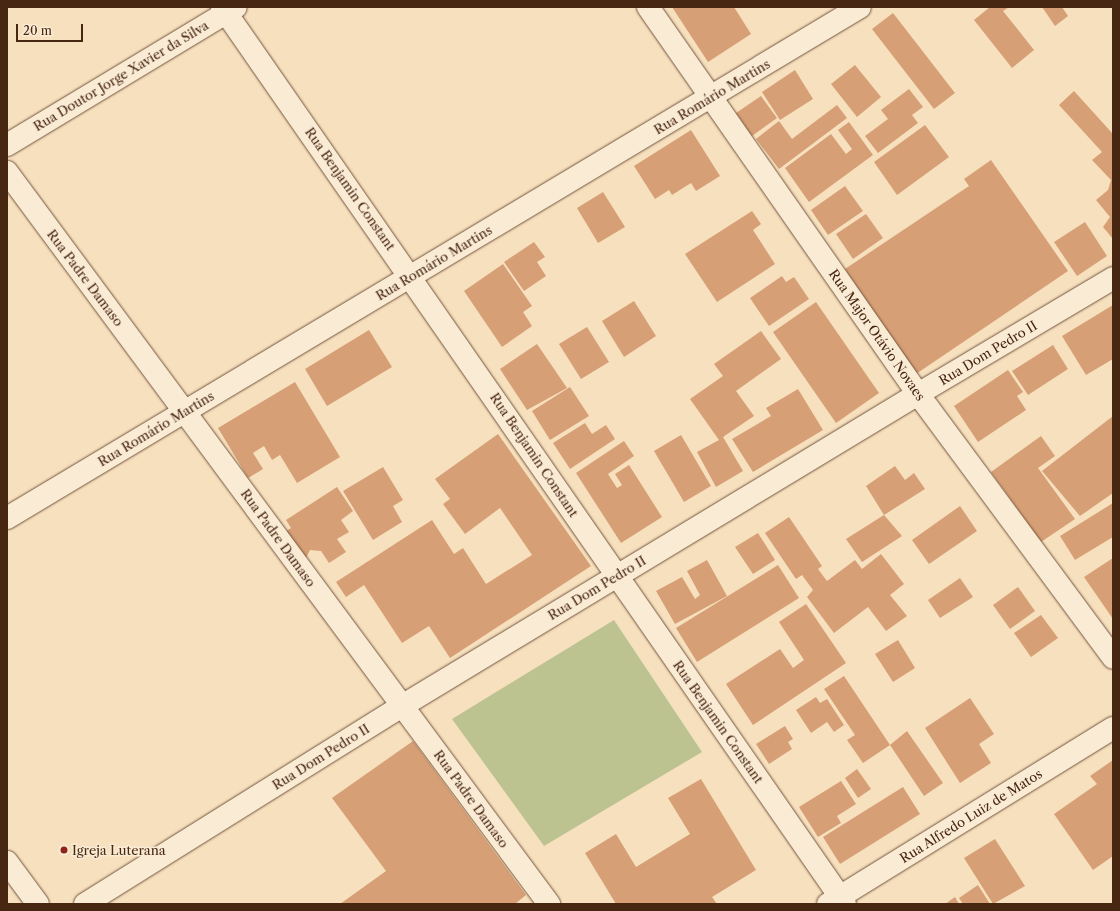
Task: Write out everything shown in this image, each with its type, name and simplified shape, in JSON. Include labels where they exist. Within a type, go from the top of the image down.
[{"type":"street","name":"Rua Major Otávio Novaes","points":[[648,7],[713,98],[918,394],[1113,658]]},
{"type":"street","name":"Rua Romário Martins","points":[[7,518],[713,98],[860,7]]},
{"type":"street","name":"Rua Doutor Jorge Xavier da Silva","points":[[7,145],[228,9]]},
{"type":"street","name":"Rua Benjamin Constant","points":[[228,9],[838,902]]},
{"type":"street","name":"Rua Padre Damaso","points":[[7,172],[549,904]]},
{"type":"street","name":"Rua Dom Pedro II","points":[[85,904],[402,706],[1113,278]]},
{"type":"street","name":"Rua Alfredo Luiz de Matos","points":[[838,902],[1113,728]]},
{"type":"street","points":[[7,862],[38,904]]},
{"type":"green space","points":[[614,620],[702,752],[544,846],[452,719]]},
{"type":"building","points":[[672,7],[734,7],[751,34],[708,62]]},
{"type":"building","points":[[990,7],[1009,7],[1003,11],[1034,50],[1012,68],[974,20]]},
{"type":"building","points":[[1042,7],[1062,7],[1068,16],[1055,26]]},
{"type":"building","points":[[893,13],[955,93],[934,109],[872,29]]},
{"type":"building","points":[[855,65],[881,97],[857,117],[831,84]]},
{"type":"building","points":[[795,70],[813,99],[780,120],[762,92]]},
{"type":"building","points":[[909,89],[923,107],[912,115],[918,123],[878,153],[865,136],[888,119],[881,110]]},
{"type":"building","points":[[1074,91],[1113,134],[1113,239],[1103,227],[1110,217],[1096,200],[1108,190],[1111,180],[1092,160],[1102,152],[1059,105]]},
{"type":"building","points":[[761,96],[777,118],[752,136],[736,113]]},
{"type":"building","points":[[837,105],[847,118],[779,169],[756,139],[779,121],[792,139]]},
{"type":"building","points":[[849,122],[873,155],[809,202],[785,168],[831,134],[846,154],[852,149],[838,130]]},
{"type":"building","points":[[925,125],[949,157],[897,195],[874,162]]},
{"type":"building","points":[[691,130],[720,176],[696,191],[691,183],[672,195],[669,190],[655,199],[634,166]]},
{"type":"building","points":[[991,160],[1068,271],[916,374],[845,269],[969,186],[964,179]]},
{"type":"building","points":[[845,186],[863,211],[828,235],[811,210]]},
{"type":"building","points":[[603,192],[625,227],[598,243],[577,208]]},
{"type":"building","points":[[752,211],[761,224],[753,230],[775,264],[717,302],[685,254]]},
{"type":"building","points":[[866,214],[883,238],[853,259],[836,234]]},
{"type":"building","points":[[1085,222],[1107,256],[1077,276],[1054,242]]},
{"type":"building","points":[[534,242],[545,257],[537,262],[546,276],[524,291],[504,262]]},
{"type":"building","points":[[503,264],[532,306],[523,312],[532,326],[502,347],[464,291]]},
{"type":"building","points":[[782,276],[786,282],[794,277],[809,299],[769,326],[750,298]]},
{"type":"building","points":[[634,301],[656,336],[624,357],[602,321]]},
{"type":"building","points":[[816,302],[879,393],[836,423],[773,332]]},
{"type":"building","points":[[1113,305],[1113,359],[1086,375],[1062,336]]},
{"type":"building","points":[[587,327],[609,362],[581,379],[559,344]]},
{"type":"building","points":[[369,330],[392,367],[327,406],[305,369]]},
{"type":"building","points":[[761,331],[781,359],[736,391],[754,416],[723,437],[743,471],[716,487],[697,452],[719,440],[690,399],[723,376],[714,364]]},
{"type":"building","points":[[537,344],[567,388],[527,410],[500,369]]},
{"type":"building","points":[[1053,345],[1068,369],[1028,395],[1012,371]]},
{"type":"building","points":[[1008,370],[1023,392],[1017,396],[1026,410],[978,442],[954,406]]},
{"type":"building","points":[[295,382],[340,457],[297,483],[280,455],[272,460],[264,446],[253,453],[263,469],[248,478],[218,428]]},
{"type":"building","points":[[570,387],[589,416],[550,440],[532,411]]},
{"type":"building","points":[[798,389],[823,430],[753,472],[732,439],[771,416],[766,408]]},
{"type":"building","points":[[1113,416],[1113,493],[1080,516],[1042,471]]},
{"type":"building","points":[[585,423],[592,434],[606,425],[615,439],[570,469],[553,443]]},
{"type":"building","points":[[498,434],[591,566],[450,658],[429,626],[402,643],[364,585],[346,597],[336,582],[432,520],[454,554],[463,548],[486,584],[532,555],[500,508],[465,534],[443,504],[450,499],[435,479]]},
{"type":"building","points":[[681,435],[711,486],[684,502],[654,451]]},
{"type":"building","points":[[1041,436],[1055,456],[1038,468],[1075,519],[1041,542],[991,472]]},
{"type":"building","points":[[624,441],[634,456],[608,474],[617,488],[622,485],[615,474],[629,465],[662,517],[621,543],[576,473]]},
{"type":"building","points":[[895,466],[905,480],[914,473],[925,489],[884,515],[866,486]]},
{"type":"building","points":[[383,467],[403,500],[393,506],[402,522],[373,540],[343,491]]},
{"type":"building","points":[[337,487],[353,511],[341,520],[349,532],[337,539],[346,552],[329,563],[321,551],[310,550],[303,564],[283,533],[291,528],[286,520]]},
{"type":"building","points":[[1113,503],[1113,537],[1075,560],[1060,536]]},
{"type":"building","points":[[960,506],[977,531],[929,564],[912,540]]},
{"type":"building","points":[[884,515],[902,536],[862,562],[846,539]]},
{"type":"building","points":[[789,517],[822,566],[818,569],[827,581],[855,560],[862,569],[881,554],[904,584],[890,595],[907,616],[886,631],[868,607],[834,633],[807,597],[813,590],[802,575],[796,579],[765,533]]},
{"type":"building","points":[[758,533],[775,560],[753,574],[735,547]]},
{"type":"building","points":[[1113,558],[1113,619],[1084,577]]},
{"type":"building","points":[[707,560],[727,596],[675,624],[656,591],[682,577],[695,599],[700,595],[687,571]]},
{"type":"building","points":[[778,565],[799,598],[697,662],[676,628]]},
{"type":"building","points":[[960,578],[973,597],[940,618],[928,600]]},
{"type":"building","points":[[1018,587],[1035,611],[1010,629],[993,605]]},
{"type":"building","points":[[806,604],[846,663],[753,725],[726,684],[780,649],[793,668],[804,660],[779,622]]},
{"type":"building","points":[[1041,615],[1058,638],[1031,657],[1014,633]]},
{"type":"building","points":[[898,640],[915,668],[893,682],[875,654]]},
{"type":"building","points":[[844,676],[890,745],[863,763],[847,740],[855,735],[824,689]]},
{"type":"building","points":[[816,697],[820,703],[827,699],[844,725],[834,732],[827,722],[811,733],[796,710]]},
{"type":"building","points":[[970,698],[994,734],[979,744],[991,763],[960,783],[925,728]]},
{"type":"building","points":[[785,726],[793,739],[788,742],[792,749],[769,764],[756,744]]},
{"type":"building","points":[[907,731],[943,783],[924,796],[890,745]]},
{"type":"building","points":[[413,741],[526,895],[515,904],[340,904],[386,871],[332,798]]},
{"type":"building","points":[[1113,760],[1113,856],[1093,870],[1054,814],[1097,784],[1090,776]]},
{"type":"building","points":[[857,769],[871,789],[858,798],[845,778]]},
{"type":"building","points":[[701,779],[756,870],[712,897],[717,904],[616,904],[585,853],[616,834],[636,867],[690,834],[668,798]]},
{"type":"building","points":[[841,781],[856,804],[837,816],[841,823],[818,837],[799,807]]},
{"type":"building","points":[[903,787],[920,814],[840,864],[823,837]]},
{"type":"building","points":[[995,839],[1025,886],[993,904],[964,858]]},
{"type":"building","points":[[978,885],[990,904],[963,904],[959,898]]},
{"type":"building","points":[[955,897],[959,904],[945,904]]},
{"type":"place","name":"Igreja Luterana","points":[[64,850]]}]
